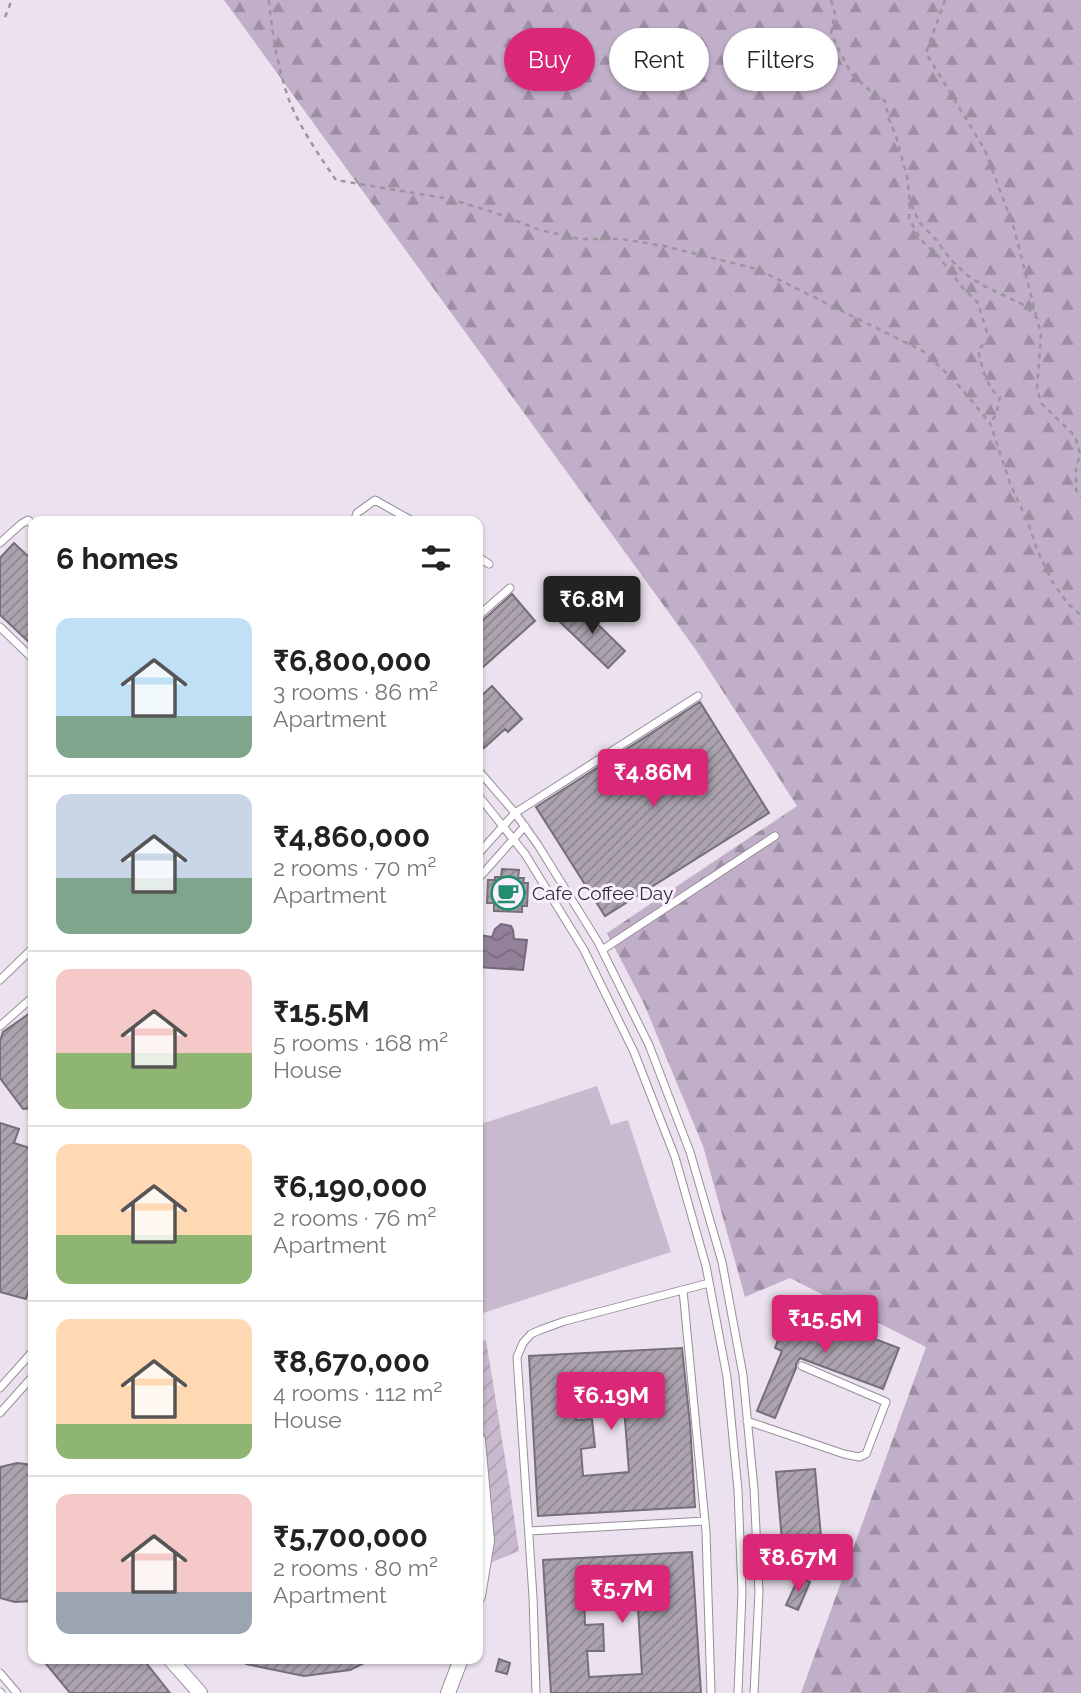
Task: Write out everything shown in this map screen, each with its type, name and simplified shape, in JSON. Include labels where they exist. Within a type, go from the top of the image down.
[{"type":"street","points":[[483,1496],[487,1541],[483,1565]]},
{"type":"street","points":[[174,1664],[200,1693]]},
{"type":"street","points":[[448,1693],[459,1664]]},
{"type":"lane","points":[[356,516],[375,500],[403,516]]},
{"type":"lane","points":[[0,543],[28,520]]},
{"type":"lane","points":[[483,560],[489,564]]},
{"type":"lane","points":[[483,612],[510,588]]},
{"type":"lane","points":[[0,627],[28,654]]},
{"type":"lane","points":[[483,848],[514,813],[698,696]]},
{"type":"lane","points":[[483,776],[538,845],[602,950],[649,1045],[690,1152],[722,1262],[743,1375],[754,1489],[759,1592],[754,1693]]},
{"type":"lane","points":[[483,800],[514,839],[584,950],[634,1052],[675,1157],[706,1266],[727,1377],[738,1490],[742,1592],[738,1693]]},
{"type":"lane","points":[[483,873],[525,826]]},
{"type":"lane","points":[[602,950],[775,836]]},
{"type":"lane","points":[[0,979],[28,953]]},
{"type":"lane","points":[[0,1026],[28,1001]]},
{"type":"lane","points":[[537,1693],[517,1357],[523,1343],[531,1334],[553,1325],[709,1283]]},
{"type":"lane","points":[[683,1290],[705,1521],[711,1693]]},
{"type":"lane","points":[[0,1388],[28,1357]]},
{"type":"lane","points":[[747,1422],[844,1454],[859,1457],[866,1454],[886,1402],[802,1366]]},
{"type":"lane","points":[[0,1413],[28,1382]]},
{"type":"lane","points":[[529,1531],[705,1521]]},
{"type":"lane","points":[[0,1673],[17,1693]]},
{"type":"path","points":[[5,17],[10,0]]},
{"type":"path","points":[[269,0],[276,54],[290,102],[314,147],[336,180],[450,199],[540,230],[580,239],[621,239],[664,246],[757,269],[923,351],[954,380],[990,423],[1038,552],[1053,583],[1068,604],[1081,615]]},
{"type":"path","points":[[831,0],[835,14],[831,33],[851,73],[885,102],[908,177],[909,219],[922,241],[978,303],[989,339],[978,350],[982,368],[993,392],[1000,397],[996,415],[990,423]]},
{"type":"path","points":[[945,0],[926,53],[985,149],[1014,228],[1041,334],[1037,389],[1042,404],[1075,436],[1080,454],[1076,468],[1076,490],[1081,498]]},
{"type":"path","points":[[910,201],[919,222],[967,275],[1024,305],[1037,318]]},
{"type":"shaded area","points":[[597,1086],[611,1125],[628,1120],[671,1252],[483,1313],[483,1123]]},
{"type":"shaded area","points":[[486,1340],[519,1551],[483,1566],[483,1341]]},
{"type":"green space","points":[[224,0],[1081,0],[1081,1693],[801,1693],[926,1347],[790,1278],[745,1297],[703,1146],[644,1004],[607,933],[797,806],[696,650]]},
{"type":"water","points":[[501,924],[511,926],[514,939],[527,940],[523,970],[483,967],[483,936],[492,937]]},
{"type":"building","points":[[14,543],[28,556],[28,641],[0,615],[0,558]]},
{"type":"building","points":[[512,594],[535,621],[483,667],[483,620]]},
{"type":"building","points":[[577,604],[625,651],[608,668],[559,621]]},
{"type":"building","points":[[492,686],[522,719],[508,732],[505,729],[484,748],[483,747],[483,694]]},
{"type":"building","points":[[700,702],[769,813],[605,916],[536,807]]},
{"type":"building","name":"Cafe Coffee Day","points":[[502,869],[519,870],[518,878],[524,878],[523,883],[528,883],[527,906],[522,906],[522,912],[494,911],[494,903],[487,903],[488,880],[501,877]]},
{"type":"building","points":[[28,1014],[28,1108],[23,1109],[0,1078],[0,1041],[3,1032]]},
{"type":"building","points":[[0,1123],[19,1129],[14,1143],[28,1147],[28,1292],[26,1299],[0,1292]]},
{"type":"building","points":[[790,1307],[899,1348],[883,1389],[800,1358],[775,1418],[757,1411],[782,1351],[775,1348]]},
{"type":"building","points":[[682,1348],[695,1507],[538,1516],[529,1356]],"holes":[[[623,1394],[629,1472],[583,1476],[581,1449],[595,1447],[592,1419],[576,1420],[575,1398]]]},
{"type":"building","points":[[17,1463],[28,1464],[28,1601],[15,1602],[0,1598],[0,1467]]},
{"type":"building","points":[[815,1469],[822,1548],[783,1552],[776,1472]]},
{"type":"building","points":[[692,1552],[701,1693],[551,1693],[543,1560]],"holes":[[[637,1592],[642,1674],[589,1677],[587,1651],[604,1651],[603,1624],[585,1625],[584,1595]]]},
{"type":"building","points":[[799,1577],[810,1582],[798,1610],[786,1605]]},
{"type":"building","points":[[499,1659],[510,1663],[507,1674],[496,1671]]},
{"type":"building","points":[[46,1664],[147,1664],[170,1693],[70,1693]]},
{"type":"building","points":[[246,1664],[362,1664],[350,1670],[304,1676]]},
{"type":"place","name":"Cafe Coffee Day","points":[[508,893]]}]
